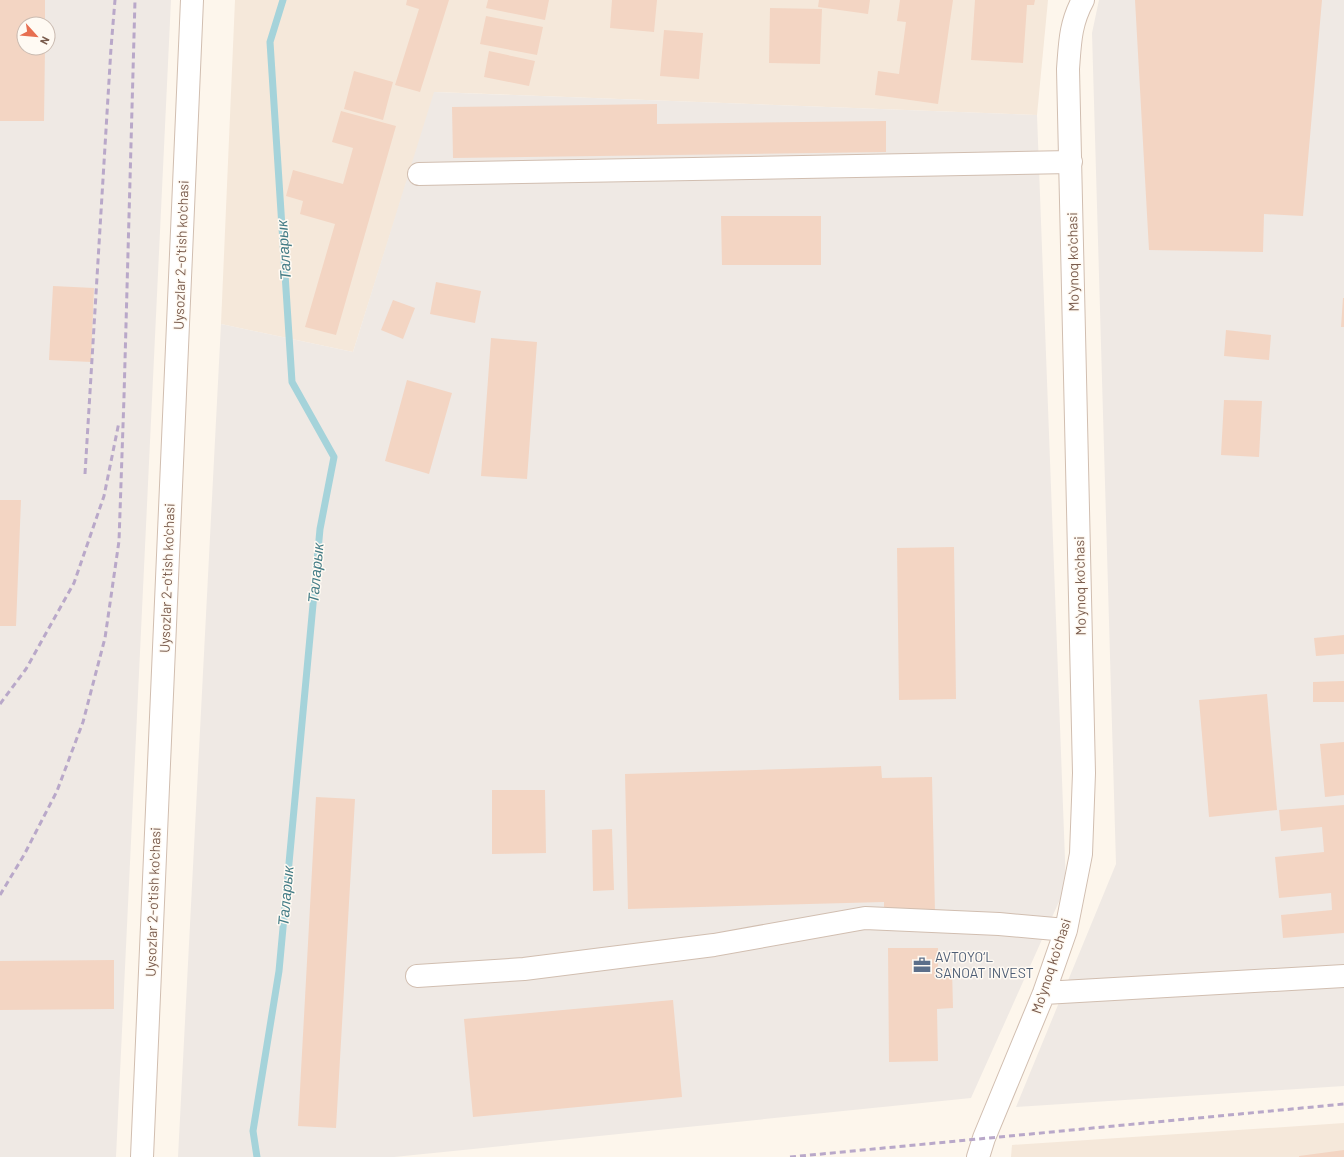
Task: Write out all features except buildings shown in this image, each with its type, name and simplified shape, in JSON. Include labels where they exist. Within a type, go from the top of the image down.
[{"type":"street","name":"Uysozlar 2-o'tish ko'chasi","points":[[142,1157],[192,0]]},
{"type":"street","name":"Moʻynoq ko'chasi","points":[[978,1157],[984,1138],[1044,993],[1066,930],[1081,854],[1084,773],[1068,69],[1070,34],[1079,7],[1083,0]]},
{"type":"street","points":[[419,174],[1070,162]]},
{"type":"street","points":[[417,976],[524,969],[714,945],[865,918],[999,924],[1066,930]]},
{"type":"street","points":[[1044,993],[1344,976]]},
{"type":"shaded area","points":[[0,0],[171,0],[116,1157],[0,1157]]},
{"type":"shaded area","points":[[235,0],[1048,0],[1037,115],[435,92],[353,352],[221,324]]},
{"type":"shaded area","points":[[1099,0],[1344,0],[1344,1086],[1016,1107],[1116,864],[1092,33]]},
{"type":"shaded area","points":[[434,92],[1037,115],[1066,886],[971,1098],[394,1157],[178,1157],[221,324],[353,352]]},
{"type":"shaded area","points":[[1344,1123],[1344,1157],[1011,1157],[1012,1145]]},
{"type":"waterway","name":"Таларык","points":[[257,1157],[253,1131],[279,971],[320,529],[334,457],[292,382],[270,42],[283,0]]},
{"type":"railway","points":[[85,474],[115,0]]},
{"type":"railway","points":[[0,895],[24,855],[57,791],[83,722],[105,638],[119,541],[135,0]]},
{"type":"railway","points":[[0,704],[26,669],[74,583],[104,496],[119,422]]},
{"type":"railway","points":[[790,1157],[1344,1104]]},
{"type":"place","name":"AVTOYO‘L SANOAT INVEST","points":[[922,965]]}]
